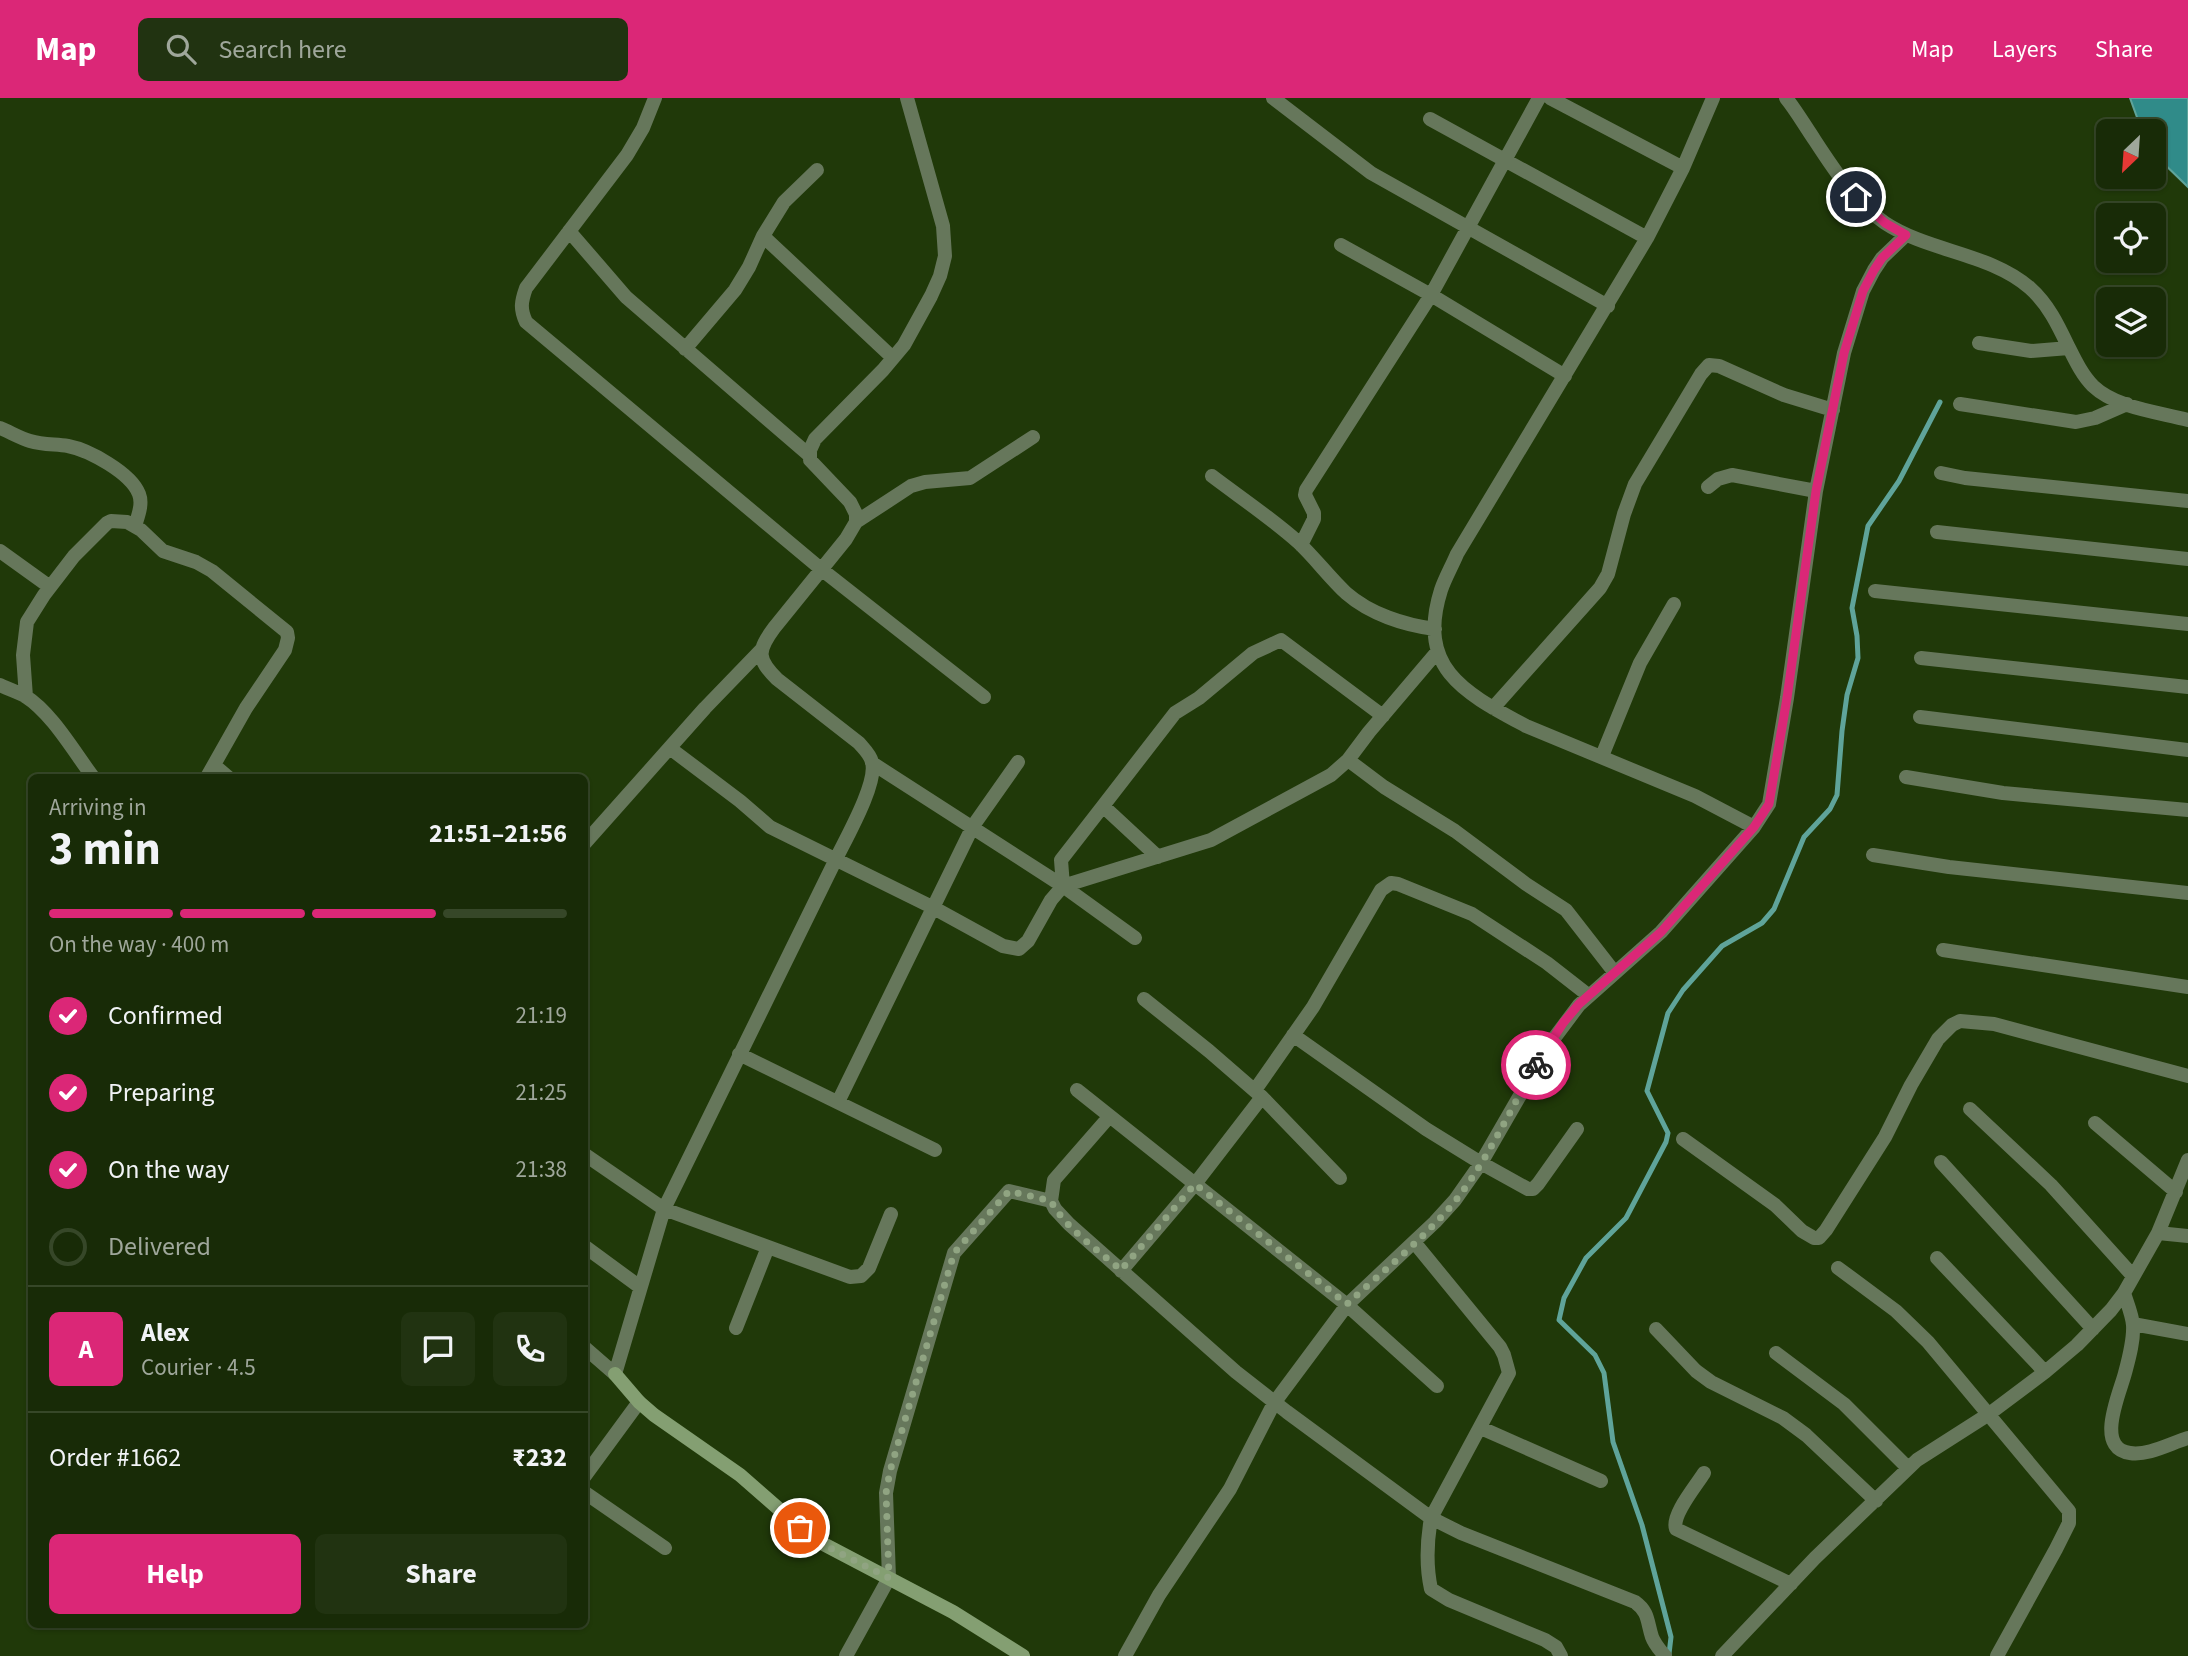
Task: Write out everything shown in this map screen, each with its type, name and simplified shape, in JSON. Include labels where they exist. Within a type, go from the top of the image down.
[{"type":"street","points":[[655,98],[643,128],[627,155],[526,288],[521,302],[526,322],[821,569],[984,697]]},
{"type":"street","points":[[588,840],[705,708],[761,650],[774,628],[852,531],[856,522],[856,514],[850,502],[810,460],[811,444],[904,345],[931,296],[945,256],[943,226],[907,98]]},
{"type":"street","points":[[1273,98],[1371,173],[1608,306]]},
{"type":"street","points":[[1301,545],[1314,519],[1314,513],[1305,495],[1307,490],[1431,295],[1539,98]]},
{"type":"street","points":[[1550,98],[1683,168]]},
{"type":"street","points":[[1713,98],[1683,168],[1647,238],[1457,554],[1441,590],[1435,629],[1440,662],[1454,680],[1493,708],[1526,726],[1695,796],[1754,827]]},
{"type":"street","points":[[1786,98],[1856,197],[1885,223],[1906,235],[1992,266],[2029,287],[2054,317],[2084,375],[2095,387],[2127,404],[2188,420]]},
{"type":"street","points":[[1430,119],[1647,238]]},
{"type":"street","points":[[685,349],[735,290],[784,202],[817,170]]},
{"type":"street","points":[[569,230],[626,298],[809,455]]},
{"type":"street","points":[[1125,1656],[1159,1595],[1230,1489],[1274,1403],[1347,1304],[1455,1200],[1481,1163],[1563,1023],[1588,995],[1661,932],[1754,827],[1769,804],[1816,491],[1844,353],[1863,291],[1882,258],[1906,235]]},
{"type":"street","points":[[763,236],[893,358]]},
{"type":"street","points":[[1341,245],[1431,295],[1565,376]]},
{"type":"street","points":[[1979,342],[2031,351],[2069,348]]},
{"type":"street","points":[[1493,708],[1600,588],[1608,574],[1635,484],[1709,365],[1720,366],[1784,395],[1832,410]]},
{"type":"street","points":[[1960,404],[2076,422],[2095,418],[2127,404]]},
{"type":"street","points":[[0,428],[29,441],[65,445],[88,452],[123,475],[139,495],[139,514],[135,526]]},
{"type":"street","points":[[856,522],[911,486],[970,478],[1034,437]]},
{"type":"street","points":[[1941,473],[1965,478],[2188,501]]},
{"type":"street","points":[[1708,487],[1718,479],[1732,475],[1816,491]]},
{"type":"street","points":[[1212,476],[1301,545],[1355,600],[1401,622],[1435,629]]},
{"type":"street","points":[[26,697],[23,655],[25,631],[33,611],[74,556],[107,523],[117,521],[135,526],[163,551],[196,562],[212,571],[286,632],[288,638],[285,650],[246,708],[211,771]]},
{"type":"street","points":[[1937,532],[2188,559]]},
{"type":"street","points":[[0,551],[50,587]]},
{"type":"street","points":[[1875,591],[2188,624]]},
{"type":"street","points":[[1602,756],[1640,663],[1674,604]]},
{"type":"street","points":[[1063,886],[1060,860],[1175,713],[1199,698],[1253,653],[1281,640],[1383,716]]},
{"type":"street","points":[[615,1374],[664,1209],[835,861],[871,781],[872,762],[869,754],[859,743],[777,679],[765,667],[761,650]]},
{"type":"street","points":[[671,749],[770,827],[932,907],[1003,946],[1020,949],[1028,942],[1051,900],[1063,886],[1211,840],[1339,769],[1437,652]]},
{"type":"street","points":[[1922,658],[2188,687]]},
{"type":"street","points":[[0,685],[26,697],[60,732],[91,774]]},
{"type":"street","points":[[1920,717],[2188,750]]},
{"type":"street","points":[[1348,760],[1384,787],[1455,831],[1566,910],[1615,973]]},
{"type":"street","points":[[872,762],[1063,886],[1135,938]]},
{"type":"street","points":[[838,1102],[973,826],[1018,762]]},
{"type":"street","points":[[1906,777],[2003,793],[2188,810]]},
{"type":"street","points":[[1103,806],[1158,857]]},
{"type":"street","points":[[1873,855],[1949,867],[2188,893]]},
{"type":"street","points":[[1121,1270],[1195,1184],[1258,1093],[1344,956],[1381,890],[1391,883],[1472,914],[1528,950],[1588,995]]},
{"type":"street","points":[[1943,950],[2188,987]]},
{"type":"street","points":[[1144,999],[1258,1093],[1340,1178]]},
{"type":"street","points":[[1683,1139],[1775,1205],[1802,1231],[1819,1238],[1885,1137],[1938,1039],[1960,1021],[1993,1024],[2188,1076]]},
{"type":"street","points":[[1293,1035],[1426,1129],[1522,1187],[1533,1189],[1577,1129]]},
{"type":"street","points":[[739,1054],[934,1150]]},
{"type":"street","points":[[1077,1090],[1347,1304],[1437,1386]]},
{"type":"street","points":[[1970,1109],[2045,1179],[2133,1276]]},
{"type":"street","points":[[1109,1116],[1054,1180],[1051,1201],[1069,1224],[1274,1403],[1431,1518],[1461,1533],[1635,1602],[1646,1611],[1652,1637],[1663,1654]]},
{"type":"street","points":[[2095,1123],[2176,1192]]},
{"type":"street","points":[[588,1157],[664,1209],[849,1278],[865,1273],[869,1268],[891,1214]]},
{"type":"street","points":[[1722,1656],[1815,1558],[1917,1460],[1989,1413],[2045,1371],[2093,1329],[2124,1293],[2158,1233],[2188,1160]]},
{"type":"street","points":[[1941,1162],[2093,1329]]},
{"type":"street","points":[[846,1656],[889,1578],[886,1493],[890,1471],[954,1253],[1009,1191],[1051,1201]]},
{"type":"street","points":[[2158,1233],[2188,1236]]},
{"type":"street","points":[[1414,1242],[1500,1347],[1509,1373],[1431,1518],[1428,1567],[1432,1589],[1449,1600],[1545,1640],[1556,1647],[1561,1656]]},
{"type":"street","points":[[736,1328],[768,1247]]},
{"type":"street","points":[[588,1249],[640,1287]]},
{"type":"street","points":[[1937,1258],[2045,1371]]},
{"type":"street","points":[[1838,1268],[1911,1324],[1989,1413],[2069,1511],[2070,1518],[2056,1549],[1997,1656]]},
{"type":"street","points":[[2124,1293],[2133,1324],[2126,1370],[2113,1414],[2111,1430],[2115,1444],[2127,1453],[2137,1454],[2188,1438]]},
{"type":"street","points":[[2133,1324],[2188,1334]]},
{"type":"street","points":[[1656,1329],[1696,1371],[1711,1382],[1783,1418],[1806,1435],[1876,1501]]},
{"type":"street","points":[[588,1350],[654,1415],[740,1475],[811,1538],[953,1612],[1023,1656]]},
{"type":"street","points":[[1776,1353],[1844,1404],[1908,1468]]},
{"type":"street","points":[[588,1472],[639,1402]]},
{"type":"street","points":[[1480,1428],[1601,1480]]},
{"type":"street","points":[[1704,1473],[1676,1516],[1676,1529],[1791,1584]]},
{"type":"street","points":[[588,1495],[665,1548]]},
{"type":"water","points":[[2130,98],[2188,98],[2188,187],[2166,166],[2166,119],[2138,119]]},
{"type":"waterway","points":[[1669,1654],[1671,1637],[1642,1525],[1613,1442],[1604,1373],[1595,1355],[1559,1320],[1564,1298],[1586,1258],[1626,1218],[1666,1142],[1668,1133],[1647,1091],[1668,1013],[1683,990],[1722,946],[1762,923],[1774,909],[1804,837],[1830,809],[1837,795],[1847,695],[1858,658],[1852,608],[1868,526],[1899,481],[1940,402]]},
{"type":"way so far","points":[[800,1528],[811,1538],[889,1578],[886,1493],[890,1471],[954,1253],[1009,1191],[1051,1201],[1069,1224],[1121,1270],[1195,1184],[1347,1304],[1436,1222],[1455,1200],[1481,1163],[1536,1065]]},
{"type":"route","points":[[1536,1065],[1563,1023],[1579,1004],[1661,932],[1754,827],[1769,804],[1816,491],[1844,353],[1863,291],[1874,270],[1882,258],[1906,235],[1885,223],[1856,197]]}]
